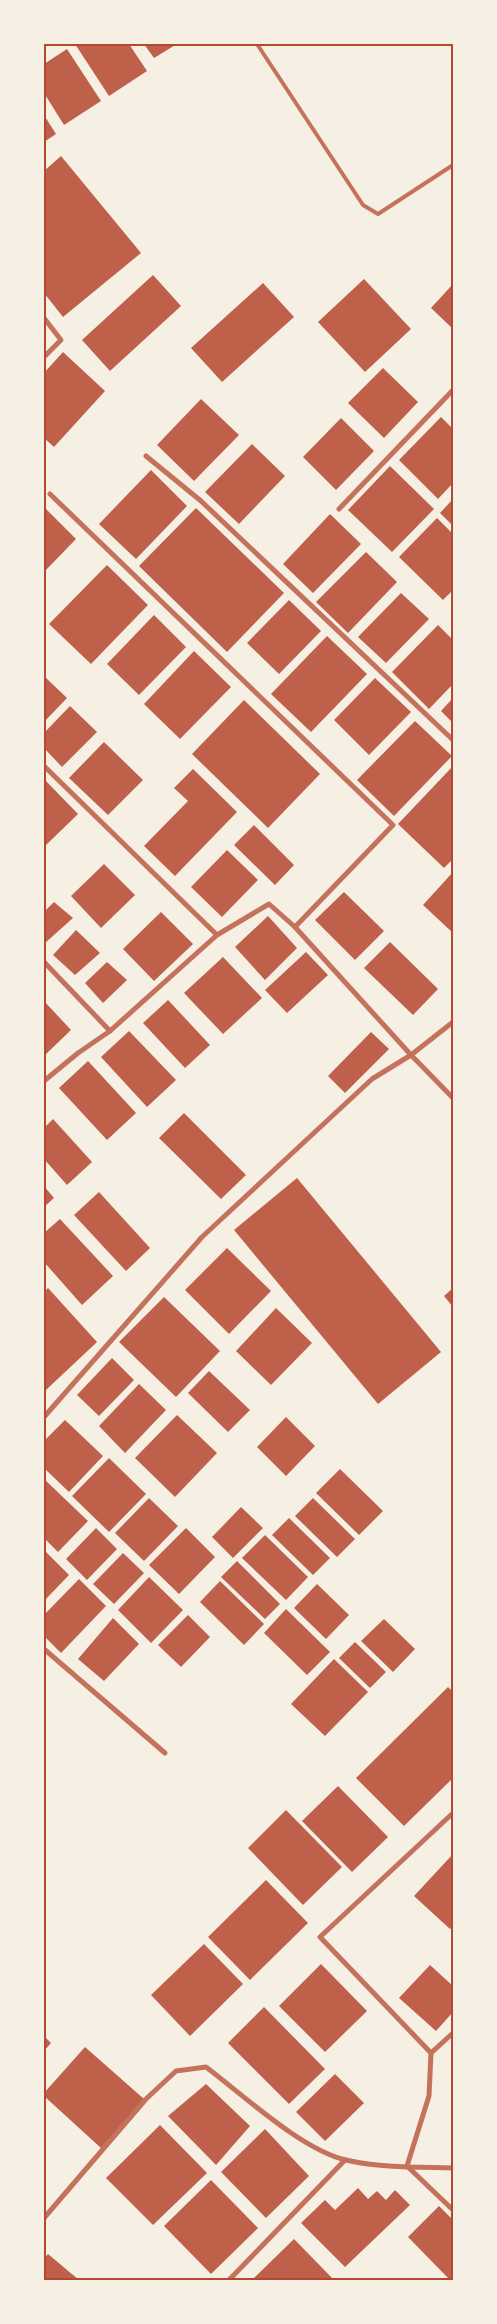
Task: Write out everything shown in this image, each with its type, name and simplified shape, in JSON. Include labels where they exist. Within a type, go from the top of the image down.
[{"type":"street","points":[[44,318],[61,340],[44,357]]},
{"type":"street","points":[[339,509],[453,390]]},
{"type":"street","points":[[146,456],[201,501],[453,740]]},
{"type":"street","points":[[50,494],[393,825],[295,927]]},
{"type":"street","points":[[44,766],[217,935]]},
{"type":"street","points":[[44,1081],[110,1031],[217,935],[269,904],[295,927],[410,1055],[453,1098]]},
{"type":"street","points":[[44,962],[110,1031]]},
{"type":"street","points":[[44,1417],[202,1237],[372,1079],[410,1055],[453,1022]]},
{"type":"street","points":[[44,1649],[165,1753]]},
{"type":"street","points":[[407,2166],[429,2096],[430,2053],[320,1937],[453,1813]]},
{"type":"street","points":[[430,2053],[453,2033]]},
{"type":"street","points":[[44,2218],[146,2099],[176,2071],[206,2067],[302,2141],[345,2160],[453,2168]]},
{"type":"street","points":[[229,2280],[345,2160]]},
{"type":"street","points":[[407,2166],[453,2210]]},
{"type":"lane","points":[[257,44],[364,205],[378,214],[453,165]]},
{"type":"building","points":[[75,44],[129,44],[147,71],[109,96]]},
{"type":"building","points":[[144,44],[177,44],[154,58]]},
{"type":"building","points":[[67,49],[101,101],[64,125],[44,93],[44,64]]},
{"type":"building","points":[[44,115],[56,134],[44,142]]},
{"type":"building","points":[[61,156],[141,253],[63,317],[44,293],[44,171]]},
{"type":"building","points":[[153,275],[181,306],[110,371],[82,340]]},
{"type":"building","points":[[364,279],[411,329],[365,372],[318,322]]},
{"type":"building","points":[[263,283],[294,317],[222,382],[191,348]]},
{"type":"building","points":[[453,284],[453,329],[431,308]]},
{"type":"building","points":[[63,352],[105,391],[54,447],[44,438],[44,373]]},
{"type":"building","points":[[383,368],[418,402],[384,438],[348,403]]},
{"type":"building","points":[[201,399],[239,435],[194,481],[157,445]]},
{"type":"building","points":[[441,417],[453,429],[453,483],[438,499],[399,460]]},
{"type":"building","points":[[341,418],[374,451],[336,490],[303,457]]},
{"type":"building","points":[[252,444],[285,476],[239,524],[205,492]]},
{"type":"building","points":[[390,466],[434,509],[392,552],[348,510]]},
{"type":"building","points":[[151,470],[187,506],[136,559],[99,524]]},
{"type":"building","points":[[453,499],[453,526],[440,513]]},
{"type":"building","points":[[44,507],[76,539],[44,572]]},
{"type":"building","points":[[196,508],[284,593],[227,652],[139,566]]},
{"type":"building","points":[[330,514],[361,544],[313,593],[283,564]]},
{"type":"building","points":[[437,518],[453,534],[453,590],[443,600],[399,557]]},
{"type":"building","points":[[366,552],[397,582],[348,633],[316,602]]},
{"type":"building","points":[[107,565],[148,605],[91,664],[49,624]]},
{"type":"building","points":[[401,593],[429,619],[386,663],[358,637]]},
{"type":"building","points":[[289,600],[321,631],[279,674],[247,643]]},
{"type":"building","points":[[154,615],[186,647],[139,695],[107,664]]},
{"type":"building","points":[[438,625],[453,640],[453,684],[429,709],[392,672]]},
{"type":"building","points":[[327,636],[367,674],[311,732],[271,694]]},
{"type":"building","points":[[194,651],[231,687],[180,739],[144,704]]},
{"type":"building","points":[[44,676],[67,698],[44,722]]},
{"type":"building","points":[[375,678],[411,712],[369,755],[334,720]]},
{"type":"building","points":[[453,698],[453,723],[441,711]]},
{"type":"building","points":[[244,700],[320,774],[268,828],[192,754]]},
{"type":"building","points":[[70,706],[97,732],[62,767],[44,748],[44,733]]},
{"type":"building","points":[[415,721],[452,756],[394,816],[357,780]]},
{"type":"building","points":[[104,742],[143,780],[108,815],[69,778]]},
{"type":"building","points":[[453,766],[453,859],[444,868],[398,824]]},
{"type":"building","points":[[193,769],[237,812],[175,876],[144,846],[188,801],[174,788]]},
{"type":"building","points":[[44,779],[78,814],[44,847]]},
{"type":"building","points":[[254,825],[294,865],[275,885],[234,845]]},
{"type":"building","points":[[227,850],[258,880],[222,917],[191,887]]},
{"type":"building","points":[[104,864],[135,895],[101,928],[71,896]]},
{"type":"building","points":[[453,872],[453,933],[423,905]]},
{"type":"building","points":[[344,892],[384,931],[355,960],[315,920]]},
{"type":"building","points":[[54,902],[73,918],[45,943],[44,912]]},
{"type":"building","points":[[161,912],[193,944],[154,981],[123,949]]},
{"type":"building","points":[[268,916],[297,948],[265,980],[235,947]]},
{"type":"building","points":[[76,930],[100,953],[75,975],[53,955]]},
{"type":"building","points":[[390,942],[438,989],[413,1015],[364,968]]},
{"type":"building","points":[[306,952],[328,975],[287,1013],[265,990]]},
{"type":"building","points":[[223,957],[262,998],[223,1034],[184,993]]},
{"type":"building","points":[[107,962],[127,980],[103,1003],[85,983]]},
{"type":"building","points":[[168,1000],[210,1045],[185,1068],[143,1023]]},
{"type":"building","points":[[44,1001],[71,1030],[44,1056]]},
{"type":"building","points":[[129,1031],[176,1080],[147,1107],[101,1057]]},
{"type":"building","points":[[371,1032],[389,1049],[345,1093],[328,1076]]},
{"type":"building","points":[[88,1061],[136,1113],[107,1140],[59,1088]]},
{"type":"building","points":[[184,1113],[246,1175],[221,1199],[159,1138]]},
{"type":"building","points":[[53,1119],[92,1162],[67,1185],[44,1159],[44,1128]]},
{"type":"building","points":[[297,1178],[441,1352],[378,1404],[234,1230]]},
{"type":"building","points":[[44,1186],[54,1198],[44,1207]]},
{"type":"building","points":[[99,1192],[150,1248],[126,1271],[74,1215]]},
{"type":"building","points":[[60,1219],[113,1276],[82,1305],[44,1262],[44,1233]]},
{"type":"building","points":[[227,1248],[271,1291],[229,1334],[185,1290]]},
{"type":"building","points":[[48,1288],[97,1342],[46,1390],[44,1387],[44,1292]]},
{"type":"building","points":[[453,1288],[453,1307],[444,1296]]},
{"type":"building","points":[[164,1297],[220,1351],[176,1397],[119,1342]]},
{"type":"building","points":[[276,1308],[312,1343],[271,1385],[236,1351]]},
{"type":"building","points":[[112,1358],[134,1380],[99,1416],[77,1395]]},
{"type":"building","points":[[209,1371],[250,1410],[228,1432],[188,1393]]},
{"type":"building","points":[[139,1384],[166,1410],[125,1453],[99,1426]]},
{"type":"building","points":[[177,1415],[217,1453],[175,1497],[135,1458]]},
{"type":"building","points":[[286,1417],[315,1446],[286,1476],[257,1447]]},
{"type":"building","points":[[65,1420],[103,1456],[69,1492],[44,1468],[44,1441]]},
{"type":"building","points":[[109,1458],[146,1494],[109,1532],[72,1496]]},
{"type":"building","points":[[340,1469],[383,1511],[359,1535],[316,1493]]},
{"type":"building","points":[[44,1479],[88,1521],[58,1552],[44,1538]]},
{"type":"building","points":[[149,1498],[178,1526],[144,1561],[115,1533]]},
{"type":"building","points":[[313,1498],[355,1539],[337,1557],[295,1516]]},
{"type":"building","points":[[241,1507],[263,1528],[233,1558],[212,1537]]},
{"type":"building","points":[[289,1518],[330,1558],[313,1575],[272,1535]]},
{"type":"building","points":[[96,1528],[117,1549],[87,1580],[66,1559]]},
{"type":"building","points":[[186,1528],[215,1557],[179,1594],[149,1565]]},
{"type":"building","points":[[265,1535],[308,1577],[286,1600],[242,1558]]},
{"type":"building","points":[[44,1550],[69,1575],[44,1601]]},
{"type":"building","points":[[123,1553],[144,1573],[114,1604],[93,1584]]},
{"type":"building","points":[[237,1561],[280,1604],[265,1619],[221,1577]]},
{"type":"building","points":[[149,1577],[183,1610],[151,1643],[118,1610]]},
{"type":"building","points":[[79,1579],[106,1606],[61,1653],[44,1636],[44,1615]]},
{"type":"building","points":[[220,1581],[264,1624],[244,1645],[200,1602]]},
{"type":"building","points":[[317,1584],[349,1615],[326,1639],[294,1608]]},
{"type":"building","points":[[286,1609],[330,1652],[307,1675],[264,1633]]},
{"type":"building","points":[[188,1615],[210,1637],[181,1667],[158,1645]]},
{"type":"building","points":[[113,1618],[139,1644],[104,1681],[78,1659]]},
{"type":"building","points":[[384,1619],[415,1649],[393,1672],[361,1641]]},
{"type":"building","points":[[355,1642],[386,1672],[370,1688],[339,1658]]},
{"type":"building","points":[[334,1659],[368,1692],[325,1736],[291,1704]]},
{"type":"building","points":[[448,1687],[453,1692],[453,1778],[404,1826],[356,1778]]},
{"type":"building","points":[[338,1786],[388,1837],[352,1872],[302,1821]]},
{"type":"building","points":[[286,1810],[342,1867],[303,1905],[248,1848]]},
{"type":"building","points":[[453,1854],[453,1926],[450,1929],[414,1896]]},
{"type":"building","points":[[266,1880],[308,1923],[250,1980],[208,1937]]},
{"type":"building","points":[[204,1944],[243,1984],[190,2036],[151,1995]]},
{"type":"building","points":[[321,1964],[367,2011],[325,2052],[279,2006]]},
{"type":"building","points":[[430,1965],[453,1986],[453,2012],[436,2031],[399,1998]]},
{"type":"building","points":[[264,2007],[325,2069],[289,2104],[228,2043]]},
{"type":"building","points":[[44,2036],[51,2043],[44,2051]]},
{"type":"building","points":[[85,2047],[144,2099],[101,2148],[44,2096],[44,2093]]},
{"type":"building","points":[[335,2074],[364,2103],[325,2141],[296,2112]]},
{"type":"building","points":[[206,2084],[250,2126],[216,2165],[168,2116]]},
{"type":"building","points":[[160,2125],[207,2173],[153,2225],[106,2178]]},
{"type":"building","points":[[265,2129],[309,2176],[266,2218],[221,2172]]},
{"type":"building","points":[[211,2180],[258,2228],[211,2274],[164,2226]]},
{"type":"building","points":[[358,2188],[368,2199],[377,2191],[386,2200],[395,2190],[410,2205],[345,2267],[301,2223],[325,2200],[335,2210]]},
{"type":"building","points":[[439,2206],[453,2220],[453,2280],[450,2280],[408,2237]]},
{"type":"building","points":[[294,2239],[334,2280],[252,2280]]},
{"type":"building","points":[[48,2254],[79,2280],[44,2280],[44,2259]]}]
